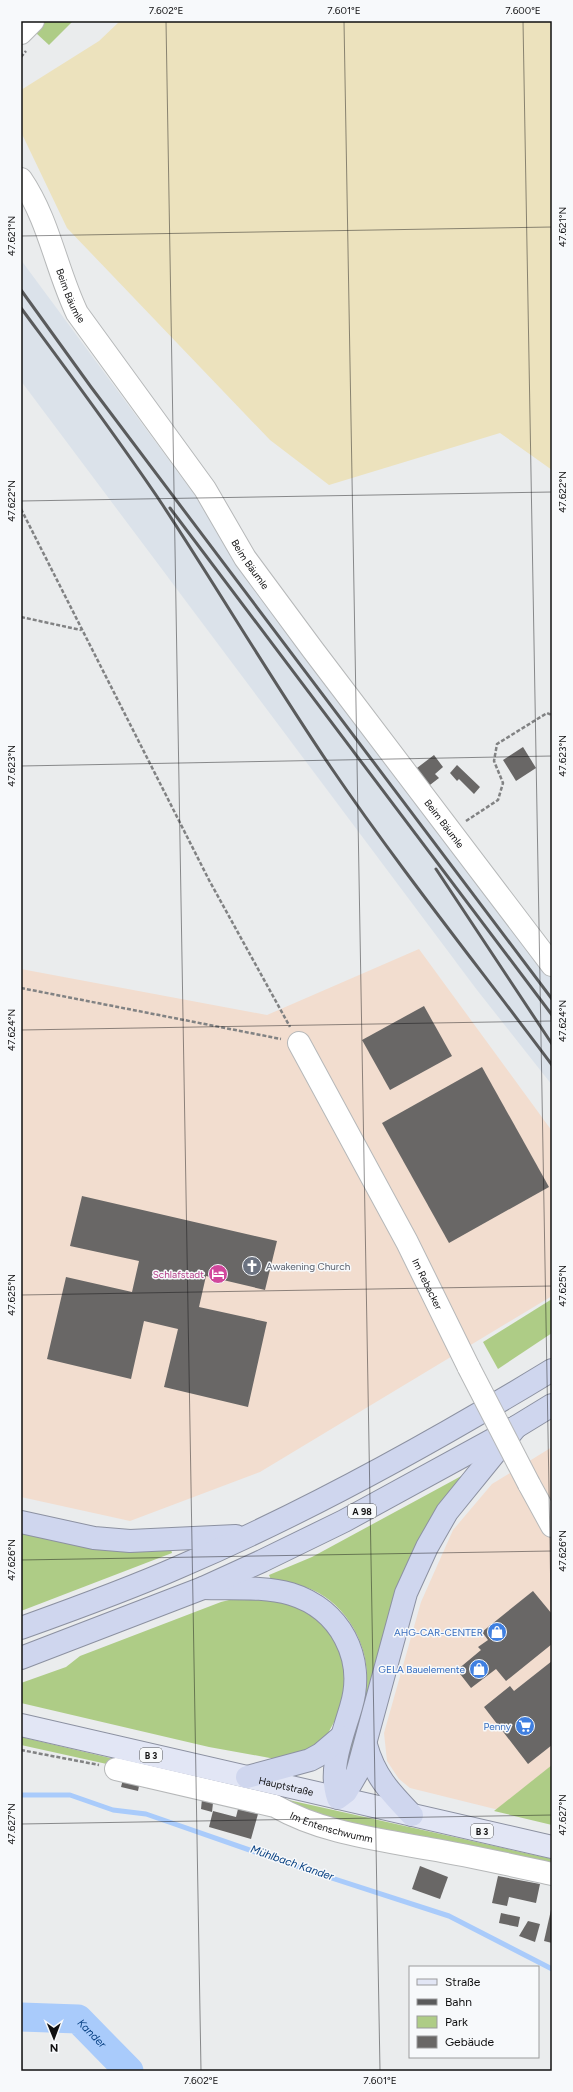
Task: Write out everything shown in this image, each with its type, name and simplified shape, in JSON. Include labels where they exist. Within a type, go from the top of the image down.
[{"type":"highway","points":[[21,1628],[139,1584],[249,1535],[338,1492],[413,1451],[552,1370]]},
{"type":"highway","name":"A 98","points":[[21,1658],[204,1588],[344,1521],[516,1427],[552,1405]]},
{"type":"highway","points":[[204,1588],[260,1589],[292,1594],[311,1602],[338,1625],[352,1652],[356,1685],[341,1737],[336,1767],[335,1789],[338,1798],[346,1792],[357,1773],[366,1745],[406,1593],[427,1547],[447,1512],[516,1427]]},
{"type":"highway","points":[[21,1522],[94,1538],[130,1542],[249,1535]]},
{"type":"highway","points":[[247,1777],[310,1760],[321,1754],[341,1737]]},
{"type":"highway","points":[[366,1745],[371,1764],[379,1778],[412,1815]]},
{"type":"main road","name":"Hauptstraße","points":[[21,1725],[552,1847]]},
{"type":"street","points":[[21,33],[33,21]]},
{"type":"street","name":"Beim Bäumle","points":[[21,179],[37,204],[67,290],[77,313],[205,489],[245,558],[312,650],[552,965]]},
{"type":"street","name":"Im Rebacker","points":[[299,1043],[410,1248],[469,1368],[552,1526]]},
{"type":"street","name":"Im Entenschwumm","points":[[116,1769],[275,1806],[291,1815],[316,1824],[361,1836],[552,1874]]},
{"type":"path","points":[[21,509],[209,880],[299,1043]]},
{"type":"path","points":[[21,617],[82,630]]},
{"type":"path","points":[[450,831],[498,800],[503,783],[494,761],[497,744],[547,713],[552,715]]},
{"type":"path","points":[[21,988],[299,1043]]},
{"type":"path","points":[[21,1750],[116,1769]]},
{"type":"shaded area","points":[[21,260],[552,978],[552,1085],[477,990],[21,381]]},
{"type":"shaded area","points":[[419,949],[552,1131],[552,1296],[260,1472],[130,1521],[21,1497],[21,969],[267,1015]]},
{"type":"shaded area","points":[[552,1447],[552,1823],[410,1788],[399,1779],[387,1761],[384,1733],[421,1602],[453,1530],[492,1484]]},
{"type":"green space","points":[[23,21],[73,21],[49,45]]},
{"type":"green space","points":[[552,1299],[552,1333],[498,1369],[483,1342]]},
{"type":"green space","points":[[465,1474],[448,1499],[346,1776],[342,1771],[358,1724],[366,1688],[366,1663],[363,1649],[350,1622],[330,1601],[305,1587],[272,1582],[269,1575],[312,1557]]},
{"type":"green space","points":[[21,1529],[170,1546],[172,1553],[21,1611]]},
{"type":"green space","points":[[263,1596],[312,1611],[338,1642],[347,1680],[340,1711],[326,1737],[317,1744],[291,1758],[270,1758],[209,1747],[21,1703],[21,1683],[66,1667],[80,1656],[221,1602],[237,1598]]},
{"type":"green space","points":[[21,1737],[293,1801],[552,1859],[552,1869],[325,1822],[283,1803],[21,1745]]},
{"type":"green space","points":[[552,1765],[552,1825],[494,1811]]},
{"type":"sand","points":[[120,21],[552,21],[552,470],[500,433],[329,485],[270,440],[67,228],[21,132],[21,90],[99,41]]},
{"type":"building","points":[[523,747],[536,768],[516,781],[503,760]]},
{"type":"building","points":[[434,755],[443,767],[435,774],[439,778],[426,788],[413,771]]},
{"type":"building","points":[[457,765],[480,787],[474,794],[459,779],[457,781],[450,773]]},
{"type":"building","points":[[424,1006],[452,1056],[390,1090],[362,1040]]},
{"type":"building","points":[[482,1067],[549,1187],[449,1243],[382,1123]]},
{"type":"building","points":[[82,1196],[277,1241],[265,1290],[206,1276],[199,1307],[267,1322],[248,1407],[164,1387],[178,1329],[144,1321],[131,1379],[47,1359],[66,1277],[132,1292],[139,1261],[70,1246]]},
{"type":"building","points":[[533,1591],[552,1614],[552,1644],[506,1681],[496,1669],[471,1688],[457,1670],[481,1650],[478,1647],[488,1640],[482,1632]]},
{"type":"building","name":"Penny","points":[[552,1661],[552,1745],[528,1764],[484,1707],[510,1686],[514,1691]]},
{"type":"building","points":[[124,1776],[152,1782],[151,1789],[139,1786],[138,1791],[121,1787]]},
{"type":"building","points":[[202,1799],[213,1803],[212,1812],[201,1809]]},
{"type":"building","points":[[238,1809],[258,1814],[251,1839],[209,1827],[213,1811],[236,1817]]},
{"type":"building","points":[[420,1866],[448,1877],[440,1899],[412,1889]]},
{"type":"building","points":[[498,1876],[540,1884],[536,1903],[509,1897],[507,1906],[492,1903]]},
{"type":"building","points":[[552,1910],[552,1943],[544,1941]]},
{"type":"building","points":[[501,1913],[520,1917],[518,1927],[499,1923]]},
{"type":"building","points":[[528,1921],[540,1924],[535,1942],[519,1936]]},
{"type":"waterway","name":"Mühlbach Kander","points":[[21,1795],[70,1795],[113,1810],[146,1814],[310,1871],[449,1916],[552,1969]]},
{"type":"waterway","name":"Kander","points":[[21,2017],[78,2019],[129,2071]]},
{"type":"railway","points":[[21,290],[91,387],[552,999]]},
{"type":"railway","points":[[21,308],[162,504],[330,766],[411,880],[552,1065]]},
{"type":"railway","points":[[170,508],[552,1015]]},
{"type":"railway","points":[[436,869],[552,1044]]},
{"type":"place","name":"Awakening Church","points":[[252,1266]]},
{"type":"place","name":"Schlafstadt","points":[[218,1274]]},
{"type":"place","name":"AHG-CAR-CENTER","points":[[497,1632]]},
{"type":"place","name":"GELA Bauelemente","points":[[479,1669]]},
{"type":"place","name":"Penny","points":[[525,1726]]}]
